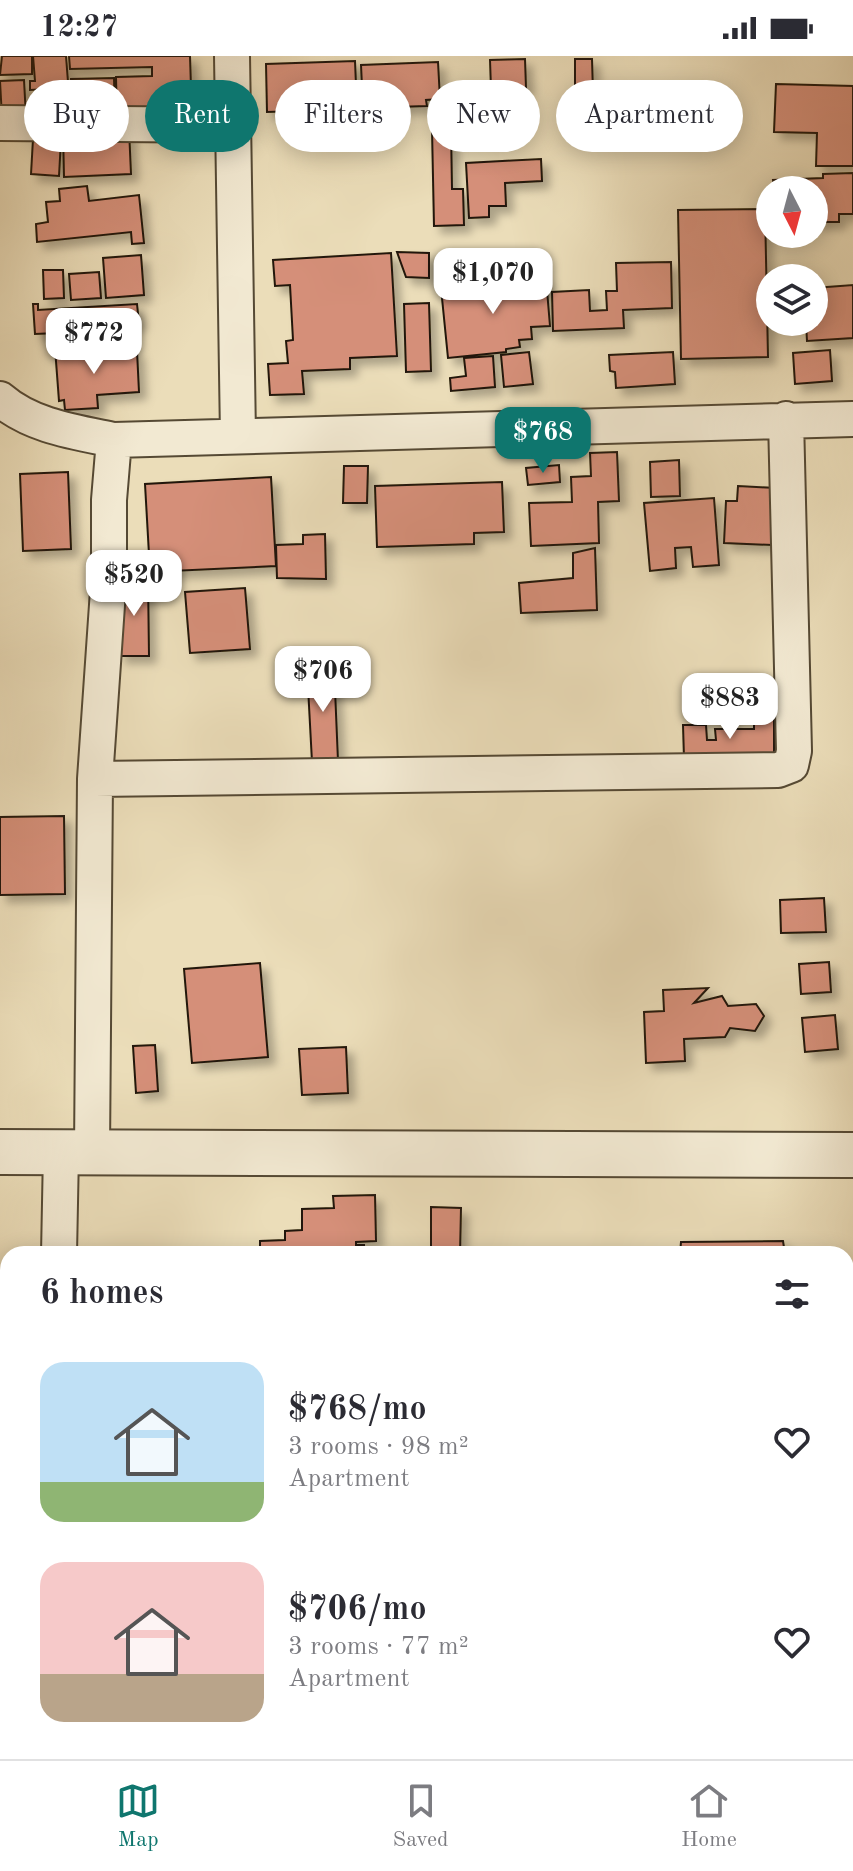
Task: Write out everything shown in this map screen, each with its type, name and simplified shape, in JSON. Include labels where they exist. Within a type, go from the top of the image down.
[{"type":"street","points":[[232,56],[233,80]]},
{"type":"street","points":[[0,123],[145,124]]},
{"type":"street","points":[[235,152],[238,436]]},
{"type":"street","points":[[0,399],[14,410],[58,429],[114,440],[853,419]]},
{"type":"street","points":[[95,779],[778,770],[791,765],[794,751],[786,419]]},
{"type":"street","points":[[60,1246],[76,1152],[114,440]]},
{"type":"street","points":[[0,1152],[853,1155]]},
{"type":"building","points":[[2,56],[32,56],[32,74],[0,75]]},
{"type":"building","points":[[33,56],[66,56],[68,80],[35,80]]},
{"type":"building","points":[[69,56],[190,56],[191,80],[145,80],[145,121],[129,122],[129,80],[116,80],[116,77],[152,76],[152,67],[70,69]]},
{"type":"building","points":[[525,59],[526,80],[491,80],[490,60]]},
{"type":"building","points":[[575,59],[592,59],[593,80],[575,80]]},
{"type":"building","points":[[355,61],[356,80],[275,80],[275,112],[267,112],[266,64]]},
{"type":"building","points":[[438,62],[439,80],[427,80],[427,106],[411,106],[411,80],[362,80],[361,65]]},
{"type":"building","points":[[114,78],[114,80],[71,80]]},
{"type":"building","points":[[24,80],[24,117],[2,118],[0,81]]},
{"type":"building","points":[[776,84],[853,86],[853,166],[816,166],[817,133],[774,132]]},
{"type":"building","points":[[129,129],[131,174],[64,177],[63,152],[129,152]]},
{"type":"building","points":[[32,152],[60,152],[59,176],[31,174]]},
{"type":"building","points":[[432,152],[451,152],[452,189],[463,189],[464,225],[434,226]]},
{"type":"building","points":[[541,159],[542,181],[505,183],[506,206],[489,206],[489,217],[469,218],[466,163]]},
{"type":"building","points":[[853,173],[853,214],[839,214],[839,222],[828,222],[828,176],[823,174]]},
{"type":"building","points":[[87,186],[89,201],[139,195],[144,243],[132,244],[131,232],[37,242],[36,224],[48,222],[46,202],[60,201],[59,189]]},
{"type":"building","points":[[756,209],[756,248],[766,248],[766,264],[756,264],[756,336],[768,336],[768,357],[681,359],[678,210]]},
{"type":"building","points":[[397,252],[429,253],[429,278],[406,277]]},
{"type":"building","points":[[391,253],[397,356],[350,358],[350,369],[302,371],[304,394],[270,395],[268,364],[288,363],[286,341],[293,340],[290,285],[275,286],[273,260]]},
{"type":"building","points":[[141,255],[144,295],[106,298],[103,258]]},
{"type":"building","points":[[671,262],[672,308],[623,310],[624,328],[553,331],[552,292],[589,290],[590,311],[607,310],[606,291],[617,291],[616,263]]},
{"type":"building","points":[[43,270],[63,270],[64,298],[44,299]]},
{"type":"building","points":[[99,272],[101,298],[71,300],[69,274]]},
{"type":"building","points":[[546,278],[550,326],[531,327],[532,339],[519,340],[520,347],[506,349],[506,352],[448,358],[441,288]]},
{"type":"building","points":[[853,285],[853,338],[807,341],[807,336],[828,336],[828,287]]},
{"type":"building","points":[[429,303],[431,371],[406,372],[404,304]]},
{"type":"building","points":[[33,304],[38,304],[38,310],[137,304],[139,323],[89,326],[88,332],[59,333],[57,327],[57,333],[35,334]]},
{"type":"building","points":[[88,346],[89,355],[137,351],[139,392],[97,395],[98,408],[65,410],[64,400],[59,401],[55,348]]},
{"type":"building","points":[[830,350],[832,381],[795,384],[793,353]]},
{"type":"building","points":[[529,352],[533,384],[504,387],[501,355]]},
{"type":"building","points":[[673,352],[675,384],[616,388],[609,355]]},
{"type":"building","points":[[493,356],[495,387],[451,391],[450,378],[466,376],[464,358]]},
{"type":"building","points":[[617,452],[619,501],[598,502],[599,543],[531,546],[529,503],[572,502],[571,477],[591,476],[590,453]]},
{"type":"building","points":[[679,460],[680,496],[651,497],[650,462]]},
{"type":"building","points":[[559,465],[560,482],[528,485],[526,468]]},
{"type":"building","points":[[344,466],[368,466],[367,503],[343,503]]},
{"type":"building","points":[[68,472],[71,549],[23,551],[20,474]]},
{"type":"building","points":[[271,477],[276,566],[150,572],[145,484]]},
{"type":"building","points":[[502,482],[504,532],[474,533],[474,544],[377,547],[375,486]]},
{"type":"building","points":[[738,486],[776,488],[773,545],[724,543],[726,501],[737,501]]},
{"type":"building","points":[[714,498],[719,565],[693,567],[691,547],[675,548],[676,568],[650,571],[644,503]]},
{"type":"building","points":[[325,534],[326,579],[277,578],[276,545],[303,544],[303,535]]},
{"type":"building","points":[[595,548],[597,610],[521,613],[519,583],[573,578],[573,553]]},
{"type":"building","points":[[148,579],[149,656],[119,656],[118,580]]},
{"type":"building","points":[[245,588],[250,649],[190,653],[185,592]]},
{"type":"building","points":[[334,666],[338,761],[312,762],[307,668]]},
{"type":"building","points":[[754,719],[774,719],[774,756],[684,758],[683,725],[706,725],[707,740],[716,740],[715,729],[754,729]]},
{"type":"building","points":[[64,816],[65,894],[0,895],[0,817]]},
{"type":"building","points":[[824,898],[826,932],[781,933],[780,900]]},
{"type":"building","points":[[829,962],[831,992],[801,994],[799,964]]},
{"type":"building","points":[[260,963],[268,1057],[192,1063],[184,969]]},
{"type":"building","points":[[708,988],[694,1003],[722,996],[728,1006],[756,1004],[764,1016],[755,1031],[730,1028],[725,1037],[684,1039],[685,1061],[646,1063],[644,1012],[664,1011],[663,990]]},
{"type":"building","points":[[835,1015],[838,1049],[805,1052],[802,1018]]},
{"type":"building","points":[[155,1045],[158,1091],[136,1093],[133,1046]]},
{"type":"building","points":[[346,1047],[348,1093],[302,1095],[299,1049]]},
{"type":"building","points":[[375,1195],[376,1241],[356,1242],[356,1245],[364,1246],[260,1246],[260,1241],[285,1240],[285,1231],[302,1230],[302,1209],[334,1208],[333,1196]]},
{"type":"building","points":[[431,1207],[461,1208],[460,1246],[431,1246]]},
{"type":"building","points":[[783,1241],[784,1246],[681,1246],[681,1242]]}]
